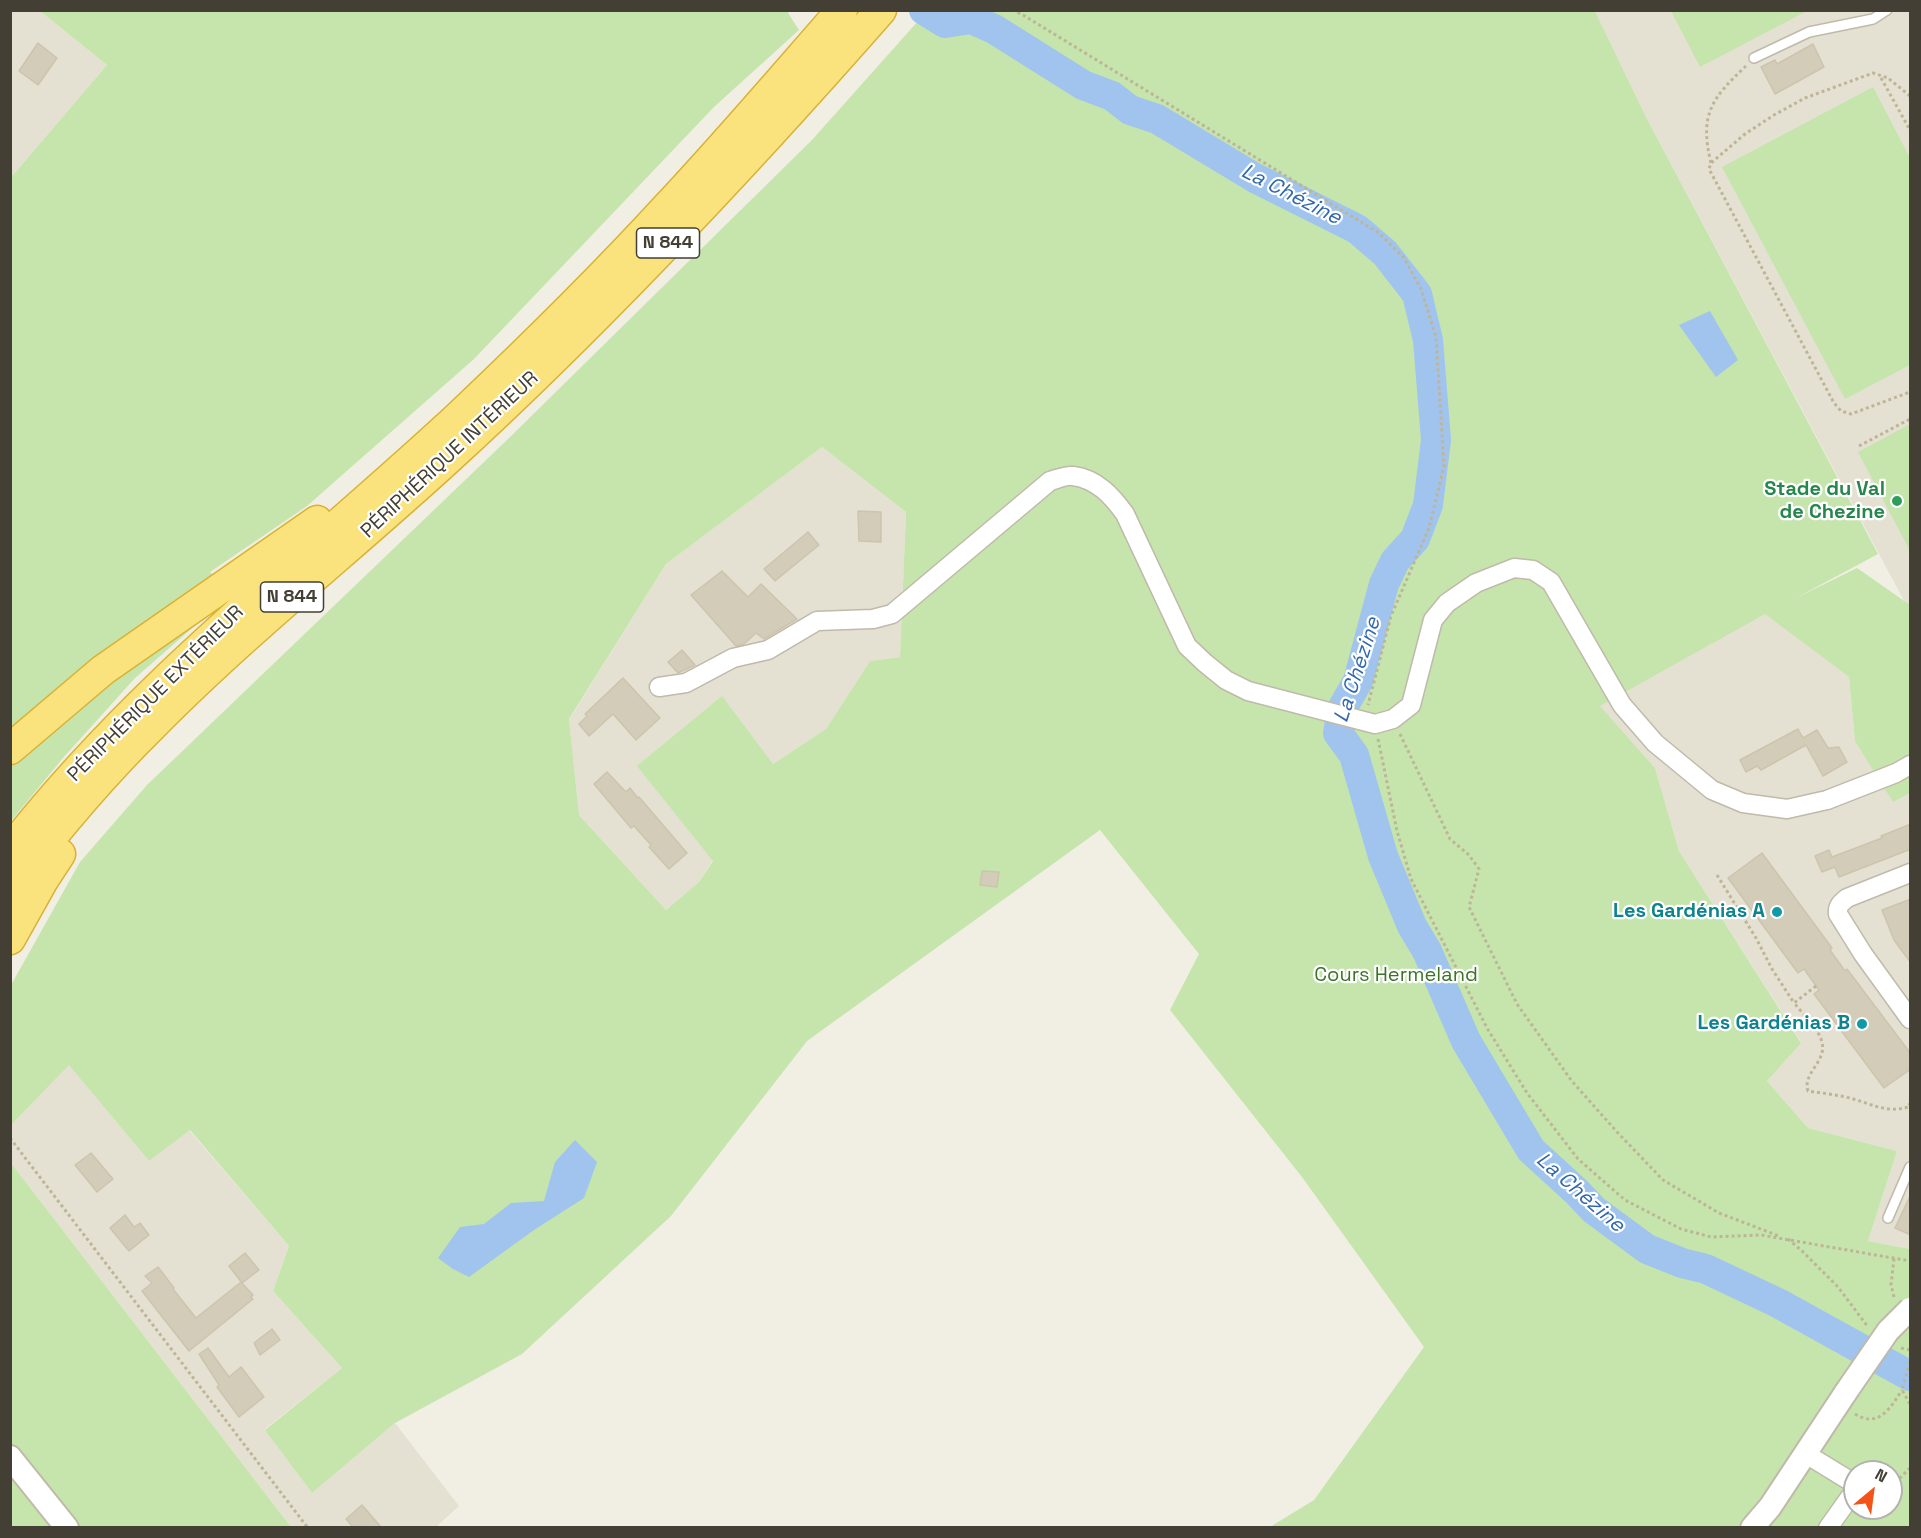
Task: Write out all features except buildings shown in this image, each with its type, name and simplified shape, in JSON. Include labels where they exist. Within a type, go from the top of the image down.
[{"type":"highway","name":"PÉRIPHÉRIQUE EXTÉRIEUR","points":[[10,850],[64,784],[130,713],[491,385],[631,246],[842,10]]},
{"type":"highway","name":"PÉRIPHÉRIQUE INTÉRIEUR","points":[[10,890],[100,780],[184,694],[413,491],[520,391],[687,223],[839,59],[881,10]]},
{"type":"highway","points":[[10,749],[103,670],[336,508],[355,510]]},
{"type":"highway","points":[[10,939],[43,880],[69,840],[95,808],[100,780]]},
{"type":"street","points":[[659,687],[686,683],[733,658],[768,650],[817,621],[873,619],[892,614],[1050,481],[1072,476],[1095,482],[1113,498],[1125,514],[1187,646],[1226,680],[1248,692],[1370,723],[1393,719],[1411,705],[1433,621],[1447,603],[1476,583],[1514,568],[1533,570],[1551,582],[1622,705],[1655,743],[1712,790],[1743,803],[1787,809],[1827,800],[1911,765]]},
{"type":"street","points":[[1911,873],[1847,898],[1840,904],[1838,914],[1863,954],[1911,1019]]},
{"type":"street","points":[[1752,1527],[1770,1506],[1888,1331],[1911,1309]]},
{"type":"street","points":[[1806,1454],[1843,1477]]},
{"type":"street","points":[[10,1457],[67,1527]]},
{"type":"street","points":[[1828,1527],[1843,1506]]},
{"type":"lane","points":[[1754,58],[1809,32],[1873,19],[1887,10]]},
{"type":"lane","points":[[1888,1218],[1911,1167]]},
{"type":"path","points":[[1012,10],[1379,233],[1404,258],[1421,289],[1437,337],[1444,466],[1429,528],[1391,616],[1370,723],[1411,879],[1487,1028],[1527,1093],[1578,1159],[1625,1200],[1681,1228],[1712,1237],[1761,1235],[1911,1261]]},
{"type":"path","points":[[1711,163],[1706,142],[1706,121],[1714,100],[1754,58]]},
{"type":"path","points":[[1911,96],[1888,78],[1873,73],[1805,98],[1745,134],[1711,163],[1709,169],[1834,403],[1841,411],[1851,414],[1911,392]]},
{"type":"path","points":[[1880,76],[1911,130]]},
{"type":"path","points":[[1859,446],[1911,419]]},
{"type":"path","points":[[1393,719],[1449,839],[1469,855],[1479,869],[1469,907],[1516,1004],[1571,1080],[1663,1180],[1719,1213],[1787,1239],[1802,1251],[1838,1287],[1874,1335]]},
{"type":"path","points":[[1717,875],[1756,938],[1772,969],[1822,1042],[1817,1066],[1806,1084],[1808,1091],[1845,1096],[1868,1102],[1878,1108],[1896,1111],[1909,1107],[1911,1104]]},
{"type":"path","points":[[1794,1003],[1816,986]]},
{"type":"path","points":[[10,1138],[308,1527]]},
{"type":"path","points":[[1872,1419],[1887,1412],[1902,1390],[1911,1362]]},
{"type":"path","points":[[1902,1390],[1911,1404]]},
{"type":"shaded area","points":[[11,11],[40,11],[107,65],[13,175],[11,173]]},
{"type":"shaded area","points":[[1595,11],[1910,11],[1910,612],[1647,119]]},
{"type":"shaded area","points":[[822,447],[906,512],[900,657],[870,661],[826,729],[773,764],[699,882],[666,910],[579,815],[569,720],[666,564]]},
{"type":"shaded area","points":[[1765,613],[1849,677],[1855,741],[1910,747],[1910,1249],[1868,1241],[1897,1151],[1808,1128],[1767,1081],[1801,1042],[1679,851],[1655,768],[1599,706]]},
{"type":"shaded area","points":[[69,1064],[149,1161],[189,1130],[289,1246],[273,1291],[342,1368],[265,1429],[312,1493],[395,1423],[459,1506],[436,1527],[291,1527],[11,1163],[11,1125]]},
{"type":"green space","points":[[40,11],[790,11],[788,13],[799,30],[714,107],[474,359],[307,506],[210,572],[230,595],[135,678],[63,758],[11,821],[11,173],[13,175],[107,65]]},
{"type":"green space","name":"Cours Hermeland","points":[[927,11],[1595,11],[1647,119],[1878,554],[1796,598],[1857,568],[1910,605],[1910,793],[1893,802],[1855,741],[1849,677],[1765,614],[1600,706],[1655,768],[1679,851],[1801,1043],[1767,1081],[1808,1128],[1897,1151],[1868,1241],[1910,1249],[1910,1527],[1270,1527],[1314,1500],[1424,1347],[1302,1177],[1170,1010],[1199,954],[1100,830],[807,1041],[671,1216],[522,1354],[395,1423],[312,1493],[265,1430],[342,1368],[273,1291],[289,1246],[190,1130],[149,1161],[69,1065],[11,1125],[11,985],[80,862],[147,785],[508,439],[812,140]],"holes":[[[822,447],[906,512],[900,657],[870,661],[826,729],[773,764],[722,696],[637,766],[713,861],[699,882],[666,910],[579,815],[569,719],[666,564]]]},
{"type":"green space","points":[[1671,11],[1807,11],[1700,67]]},
{"type":"green space","points":[[1873,87],[1910,158],[1910,365],[1845,399],[1722,167]]},
{"type":"green space","name":"Stade du Val de Chezine","points":[[1910,424],[1910,551],[1858,452]]},
{"type":"green space","points":[[11,1163],[291,1527],[11,1527]]},
{"type":"water","points":[[1710,311],[1738,360],[1716,377],[1679,325]]},
{"type":"water","points":[[575,1140],[597,1162],[584,1198],[534,1230],[469,1277],[438,1258],[460,1227],[484,1224],[511,1203],[544,1201],[555,1162]]},
{"type":"waterway","name":"La Chézine","points":[[924,10],[945,23],[971,19],[994,29],[1083,85],[1112,96],[1130,110],[1157,119],[1255,178],[1357,229],[1385,253],[1417,294],[1428,340],[1436,440],[1428,505],[1415,539],[1395,561],[1384,584],[1358,681],[1342,709],[1338,733],[1354,755],[1383,856],[1412,926],[1427,951],[1466,1041],[1531,1150],[1594,1210],[1647,1249],[1682,1263],[1706,1269],[1778,1303],[1910,1376]]},
{"type":"place","name":"Stade du Val de Chezine","points":[[1897,501]]},
{"type":"place","name":"Les Gardénias A","points":[[1777,912]]},
{"type":"place","name":"Les Gardénias B","points":[[1862,1024]]}]
